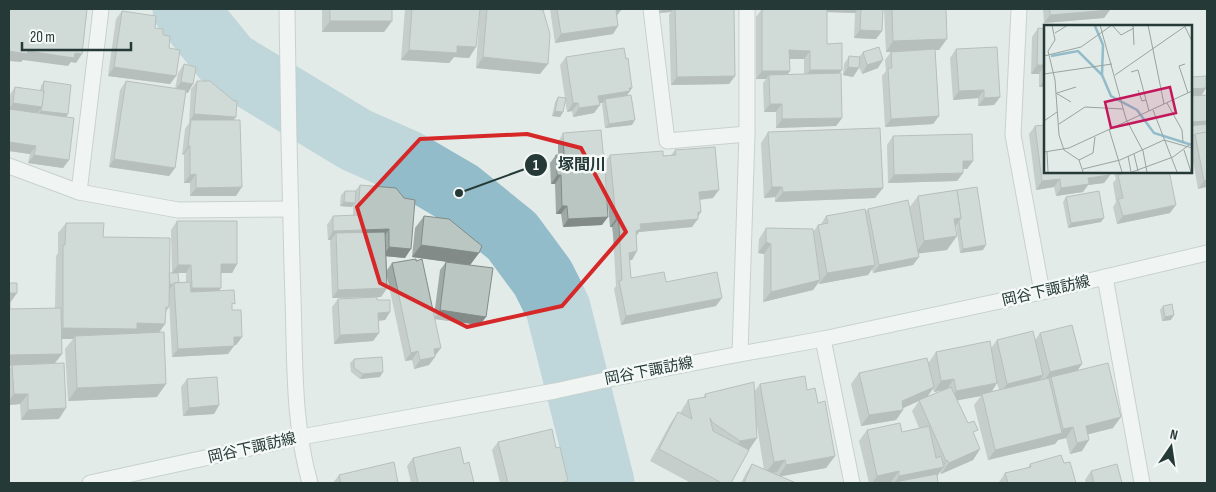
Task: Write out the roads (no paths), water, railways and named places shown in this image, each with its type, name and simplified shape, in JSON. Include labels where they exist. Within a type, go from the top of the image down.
[{"type":"street","points":[[80,192],[101,9]]},
{"type":"street","points":[[287,9],[288,138],[296,389],[301,437],[310,483]]},
{"type":"street","points":[[651,9],[666,141],[747,134]]},
{"type":"street","points":[[740,354],[747,134],[747,9]]},
{"type":"street","points":[[1019,9],[1012,135],[1042,292]]},
{"type":"street","points":[[9,166],[80,192],[178,210],[290,209]]},
{"type":"street","name":"岡谷下諏訪線","points":[[90,483],[301,437],[556,391],[823,339],[1042,292],[1207,253]]},
{"type":"street","points":[[1106,277],[1142,483]]},
{"type":"street","points":[[823,339],[852,483]]},
{"type":"waterway","points":[[185,9],[229,63],[356,140],[406,162],[459,193],[512,236],[543,278],[558,308],[602,483]]},
{"type":"place","name":"塚間川","points":[[459,193]]}]
